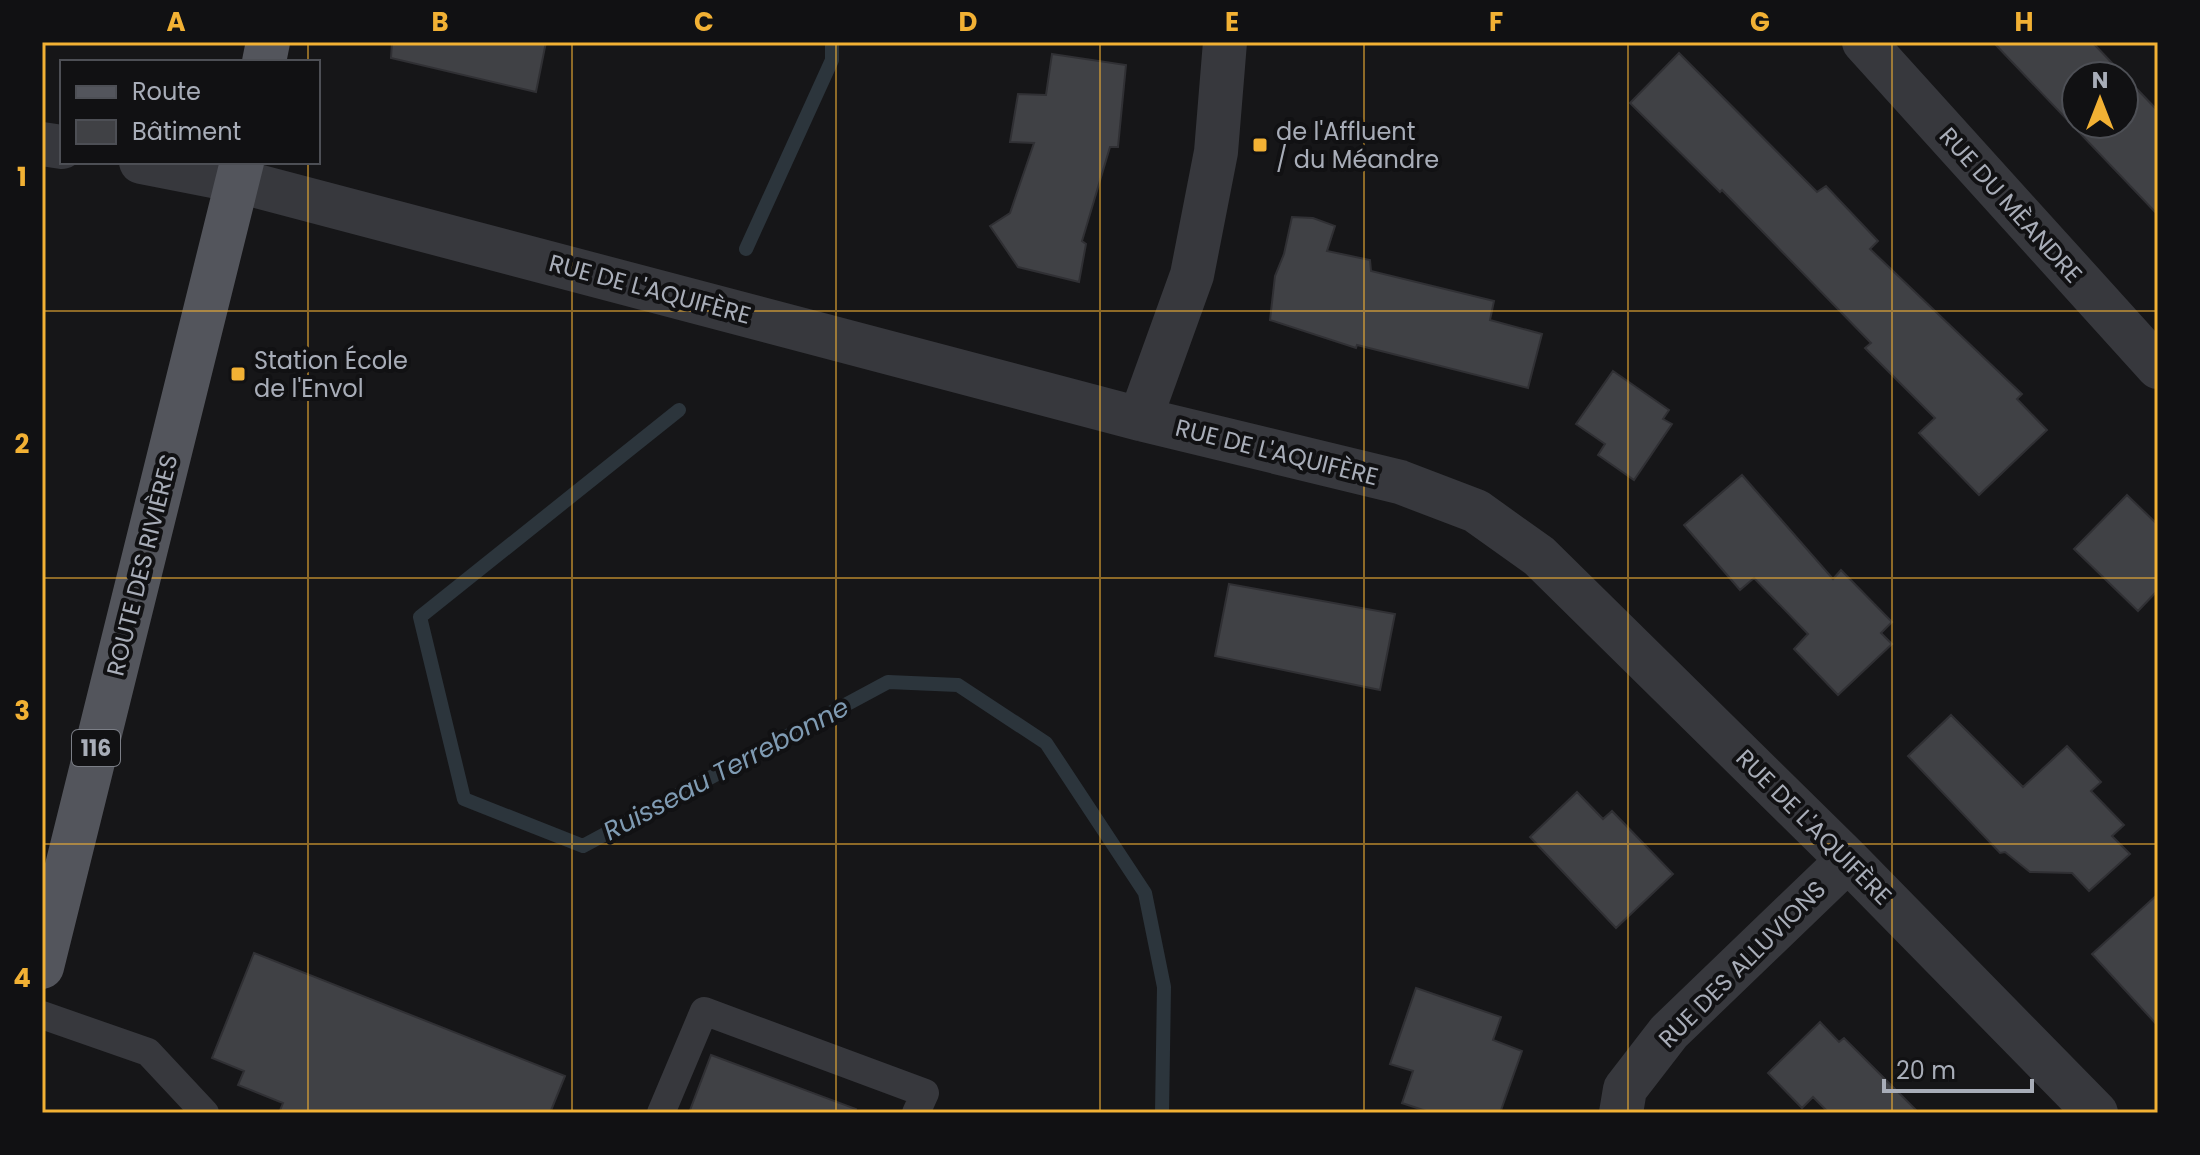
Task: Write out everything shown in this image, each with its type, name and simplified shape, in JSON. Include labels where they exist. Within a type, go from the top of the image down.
[{"type":"main road","name":"ROUTE DES RIVIÈRES","points":[[42,967],[240,172]]},
{"type":"street","points":[[1140,419],[1192,275],[1216,152],[1225,42]]},
{"type":"street","name":"RUE DU MÈANDRE","points":[[1864,42],[2158,367]]},
{"type":"street","name":"RUE DE L'AQUIFÈRE","points":[[161,164],[240,172],[1140,419],[1400,482],[1476,511],[1539,556],[1848,860],[2096,1113]]},
{"type":"street","name":"RUE DES ALLUVIONS","points":[[1621,1113],[1625,1089],[1669,1032],[1848,860]]},
{"type":"lane","points":[[661,1113],[704,1011],[925,1093],[916,1113]]},
{"type":"lane","points":[[42,1015],[148,1052],[205,1113]]},
{"type":"building","points":[[392,42],[546,42],[536,92],[391,58]]},
{"type":"building","points":[[1993,42],[2092,42],[2109,60],[2060,60],[2060,112]]},
{"type":"building","points":[[1679,53],[1817,192],[1826,186],[1878,241],[1870,249],[2022,394],[2017,399],[2047,430],[1979,495],[1919,433],[1935,418],[1865,348],[1871,343],[1722,190],[1720,192],[1630,103]]},
{"type":"building","points":[[1052,54],[1126,65],[1118,147],[1110,147],[1082,241],[1086,244],[1079,282],[1018,267],[990,226],[1010,213],[1034,143],[1010,142],[1018,94],[1046,95]]},
{"type":"building","points":[[2140,92],[2158,111],[2158,215],[2086,140],[2140,140]]},
{"type":"building","points":[[1292,217],[1313,218],[1335,226],[1327,251],[1370,260],[1371,271],[1494,301],[1490,320],[1542,334],[1528,388],[1357,345],[1356,348],[1270,320],[1275,276],[1284,254]]},
{"type":"building","points":[[1613,371],[1669,410],[1663,419],[1672,424],[1634,480],[1598,455],[1605,444],[1576,424]]},
{"type":"building","points":[[1742,475],[1833,579],[1841,570],[1892,622],[1881,633],[1892,644],[1838,695],[1794,649],[1808,634],[1754,578],[1740,590],[1684,525]]},
{"type":"building","points":[[2127,495],[2158,525],[2158,590],[2138,611],[2074,549]]},
{"type":"building","points":[[1229,584],[1395,614],[1380,690],[1215,656]]},
{"type":"building","points":[[1951,715],[2023,787],[2067,746],[2101,782],[2091,791],[2124,825],[2112,836],[2130,854],[2089,891],[2072,873],[2030,872],[2005,852],[2000,853],[1908,756]]},
{"type":"building","points":[[1577,792],[1603,819],[1612,811],[1673,874],[1616,928],[1530,837]]},
{"type":"building","points":[[2158,894],[2158,1026],[2092,954]]},
{"type":"building","points":[[254,953],[565,1076],[550,1113],[279,1113],[283,1103],[238,1085],[244,1071],[212,1058]]},
{"type":"building","points":[[1416,988],[1501,1017],[1493,1040],[1522,1051],[1500,1113],[1432,1113],[1402,1103],[1413,1071],[1390,1064]]},
{"type":"building","points":[[1820,1022],[1839,1042],[1844,1038],[1919,1113],[1829,1113],[1813,1097],[1802,1108],[1768,1073]]},
{"type":"building","points":[[711,1055],[856,1109],[855,1113],[689,1113]]},
{"type":"waterway","name":"Ruisseau Terrebonne","points":[[746,249],[832,60],[832,42]]},
{"type":"waterway","name":"Ruisseau Terrebonne","points":[[679,410],[420,617],[464,799],[583,846],[888,682],[958,685],[1046,743],[1145,893],[1164,987],[1162,1113]]},
{"type":"place","name":"de l'Affluent / du Méandre","points":[[1260,145]]},
{"type":"place","name":"Station École de l'Envol","points":[[238,374]]}]
